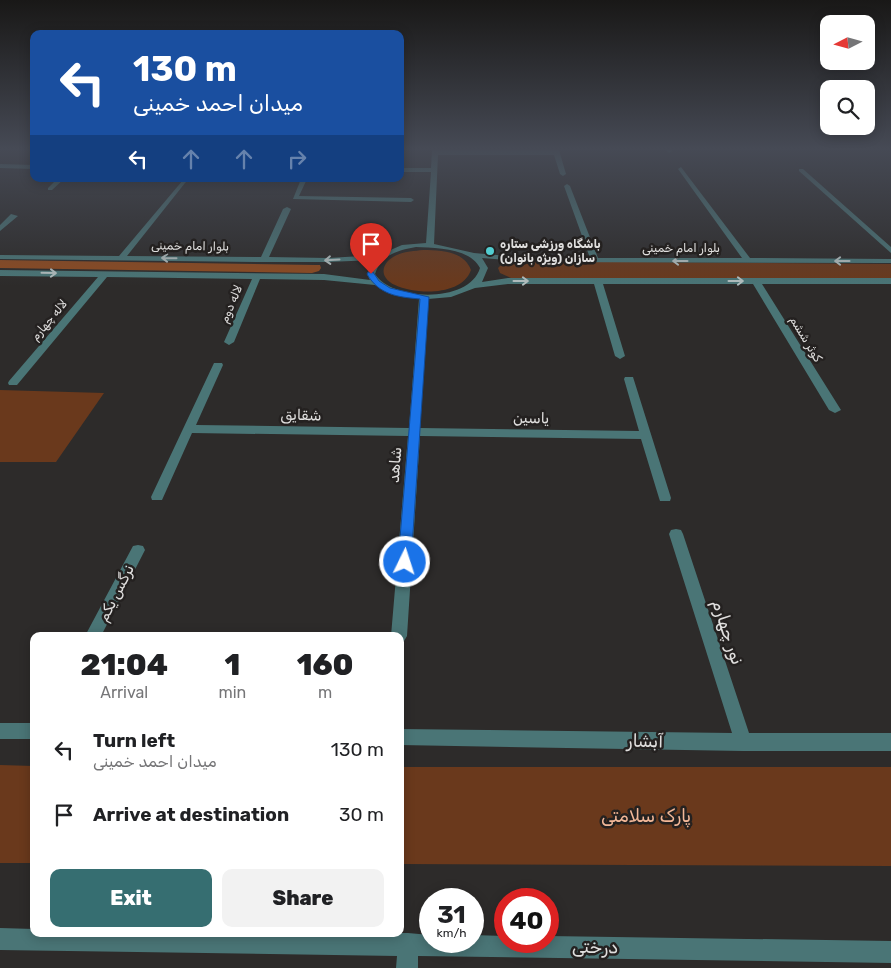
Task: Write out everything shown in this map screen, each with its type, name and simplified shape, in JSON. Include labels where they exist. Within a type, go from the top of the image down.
[{"type":"street","points":[[122,258],[172,195]]},
{"type":"street","points":[[296,195],[295,198],[411,200]]},
{"type":"street","points":[[430,245],[433,195]]},
{"type":"street","points":[[570,195],[595,260]]},
{"type":"street","points":[[700,195],[748,261]]},
{"type":"street","points":[[829,195],[891,251]]},
{"type":"street","points":[[264,260],[286,210]]},
{"type":"street","points":[[0,228],[14,216]]},
{"type":"street","name":"بلوار امام خمینی","points":[[0,257],[328,260],[380,257],[402,248],[430,245],[446,246],[471,255],[530,260],[891,261]]},
{"type":"street","points":[[380,257],[372,265],[371,274],[376,282],[396,293],[424,297],[443,296],[460,292],[472,286],[481,278],[483,270],[480,262],[471,255]]},
{"type":"street","name":"بلوار امام خمینی","points":[[0,273],[324,277],[376,282]]},
{"type":"street","name":"لاله چهارم","points":[[13,383],[105,274]]},
{"type":"street","name":"لاله دوم","points":[[229,342],[257,276]]},
{"type":"street","points":[[472,286],[508,281],[891,281]]},
{"type":"street","points":[[598,281],[620,356]]},
{"type":"street","name":"کوثر ششم","points":[[756,281],[835,410]]},
{"type":"street","name":"شاهد","points":[[399,632],[424,297]]},
{"type":"street","points":[[157,497],[218,365]]},
{"type":"street","points":[[630,379],[665,498]]},
{"type":"street","name":"شقایق","points":[[188,429],[414,432]]},
{"type":"street","name":"یاسین","points":[[414,432],[646,435]]},
{"type":"street","name":"نور چهارم","points":[[676,534],[743,742]]},
{"type":"street","name":"نرگس یکم","points":[[96,632],[138,550]]},
{"type":"street","points":[[0,730],[30,731]]},
{"type":"street","name":"آبشار","points":[[404,737],[743,742],[891,742]]},
{"type":"street","name":"درختی","points":[[0,939],[891,952]]},
{"type":"street","points":[[407,968],[408,944]]},
{"type":"green space","points":[[410,251],[444,251],[457,255],[468,264],[471,270],[466,279],[458,285],[438,291],[414,291],[395,285],[386,278],[384,274],[385,265],[392,258]]},
{"type":"green space","points":[[505,261],[891,264],[891,278],[511,278],[500,273],[498,268]]},
{"type":"green space","points":[[0,390],[104,393],[56,462],[0,462]]},
{"type":"green space","points":[[0,765],[30,766],[30,863],[0,863]]},
{"type":"green space","name":"پارک سلامتی","points":[[404,767],[891,767],[891,866],[404,864]]},
{"type":"shaded area","points":[[0,260],[320,265],[321,268],[319,271],[312,273],[0,268]]},
{"type":"place","name":"باشگاه ورزشی ستاره سازان (ویژه بانوان)","points":[[490,251]]},
{"type":"route","points":[[371,274],[376,282],[387,290],[404,295],[424,297],[405,562]]}]
